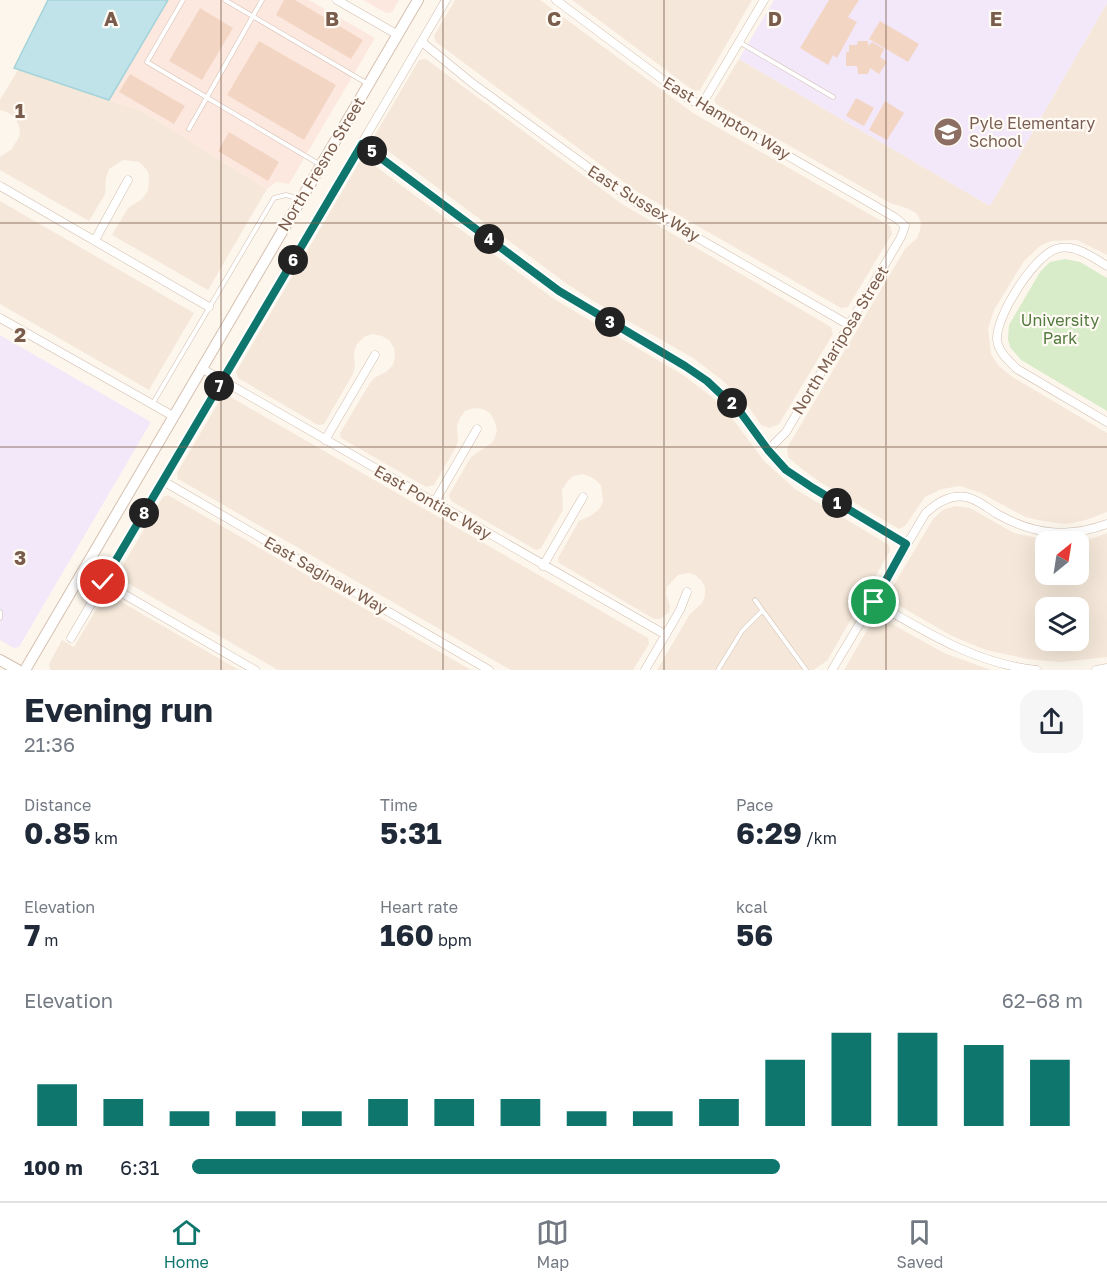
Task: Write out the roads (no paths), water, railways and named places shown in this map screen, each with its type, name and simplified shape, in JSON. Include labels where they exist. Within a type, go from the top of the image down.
[{"type":"main road","name":"North Fresno Street","points":[[25,670],[418,0]]},
{"type":"main road","points":[[0,660],[18,670]]},
{"type":"street","points":[[337,0],[398,35]]},
{"type":"street","points":[[71,638],[446,0]]},
{"type":"street","name":"East Hampton Way","points":[[556,0],[686,97],[896,218],[905,226]]},
{"type":"street","points":[[701,106],[764,0]]},
{"type":"street","name":"East Sussex Way","points":[[422,42],[472,83],[637,203],[849,325]]},
{"type":"street","points":[[362,144],[559,291],[707,381],[741,413],[786,470],[906,544]]},
{"type":"street","points":[[95,240],[128,180]]},
{"type":"street","points":[[0,186],[209,307]]},
{"type":"street","name":"North Mariposa Street","points":[[768,450],[786,432],[901,237],[905,226]]},
{"type":"street","points":[[1107,266],[1087,254],[1070,248],[1057,248],[1043,255],[1032,266],[1003,314],[997,338],[1003,354],[1017,369],[1107,422]]},
{"type":"street","points":[[0,318],[172,416]]},
{"type":"street","points":[[325,440],[375,355]]},
{"type":"street","name":"East Pontiac Way","points":[[201,368],[666,635]]},
{"type":"street","points":[[434,503],[477,429]]},
{"type":"street","name":"East Saginaw Way","points":[[163,481],[489,670]]},
{"type":"street","points":[[832,670],[906,544],[925,514],[937,502],[950,497],[965,496],[1019,524],[1061,534],[1080,532],[1107,524]]},
{"type":"street","points":[[543,566],[583,497]]},
{"type":"street","points":[[103,582],[255,670]]},
{"type":"street","points":[[645,670],[680,610],[687,592]]},
{"type":"street","points":[[874,602],[946,644],[984,659],[1037,670]]},
{"type":"street","points":[[1095,670],[1107,668]]},
{"type":"lane","points":[[183,0],[147,62],[321,165]]},
{"type":"lane","points":[[225,0],[369,84]]},
{"type":"lane","points":[[189,129],[262,0]]},
{"type":"lane","points":[[739,41],[833,97]]},
{"type":"lane","points":[[153,405],[274,198],[286,195],[300,200]]},
{"type":"lane","points":[[755,600],[806,670]]},
{"type":"lane","points":[[718,670],[742,631],[762,611]]},
{"type":"lane","points":[[0,612],[0,618]]},
{"type":"water","points":[[48,0],[168,0],[109,100],[14,68]]},
{"type":"place","name":"Pyle Elementary School","points":[[948,132]]},
{"type":"park label","name":"University Park","points":[[1060,329]]}]
